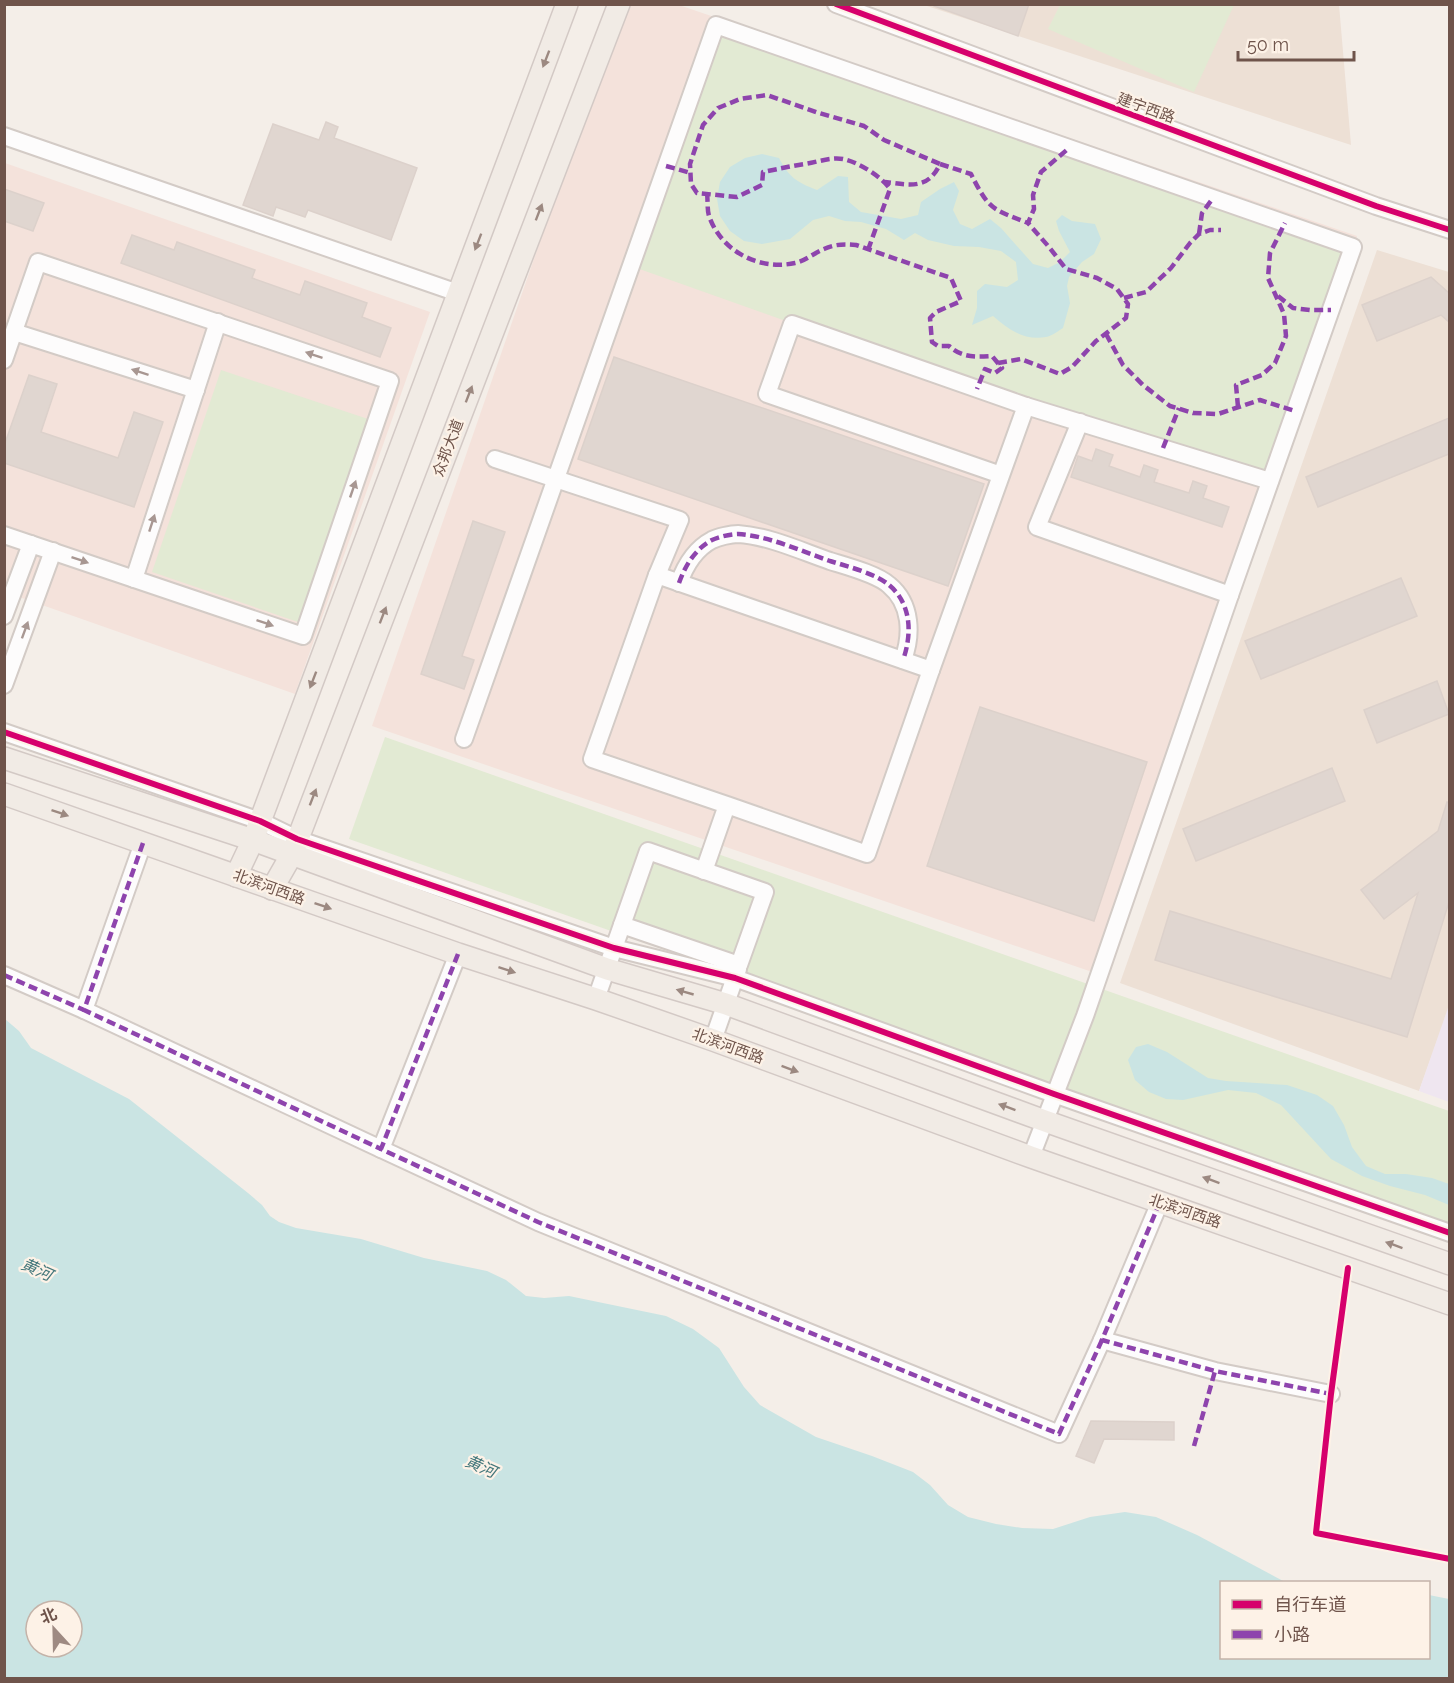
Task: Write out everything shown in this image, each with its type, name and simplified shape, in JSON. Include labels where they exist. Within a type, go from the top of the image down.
[{"type":"main road","points":[[236,876],[256,830],[567,4]]},
{"type":"main road","name":"众邦大道","points":[[272,889],[295,846],[618,4]]},
{"type":"main road","points":[[4,758],[256,830],[607,969],[726,1004],[1045,1121],[1449,1264]]},
{"type":"main road","name":"北滨河西路","points":[[4,794],[458,954],[713,1040],[1031,1157],[1449,1304]]},
{"type":"street","name":"建宁西路","points":[[836,4],[1376,206],[1449,230]]},
{"type":"street","points":[[464,739],[716,25],[1353,247],[1085,1016],[1031,1157]]},
{"type":"street","points":[[4,136],[459,293]]},
{"type":"street","points":[[4,360],[38,262],[390,381],[303,636],[4,535]]},
{"type":"street","points":[[134,579],[218,322]]},
{"type":"street","points":[[1001,476],[767,394],[792,324],[1026,406],[1270,481]]},
{"type":"street","points":[[14,332],[196,390]]},
{"type":"street","points":[[495,459],[680,520],[657,575],[592,759],[867,854],[1026,406]]},
{"type":"street","points":[[1080,422],[1036,527],[1230,595]]},
{"type":"street","points":[[679,583],[693,555],[712,540],[735,534],[759,537],[864,572],[889,584],[904,603],[910,627],[907,650],[903,660]]},
{"type":"street","points":[[4,616],[32,544]]},
{"type":"street","points":[[4,685],[53,551]]},
{"type":"street","points":[[657,575],[931,670]]},
{"type":"street","points":[[4,732],[256,830]]},
{"type":"street","points":[[704,871],[727,805]]},
{"type":"street","points":[[84,1010],[143,843]]},
{"type":"street","points":[[295,846],[614,948],[737,972]]},
{"type":"street","points":[[596,999],[648,851],[765,892],[713,1040]]},
{"type":"street","points":[[622,925],[737,972],[1054,1094],[1449,1233]]},
{"type":"street","points":[[381,1149],[458,954]]},
{"type":"street","points":[[4,975],[84,1010],[538,1222],[1059,1434],[1102,1340],[1160,1202]]},
{"type":"street","points":[[1102,1340],[1215,1371],[1331,1394]]},
{"type":"shaded area","points":[[622,5],[679,5],[1357,236],[1101,975],[372,726]]},
{"type":"shaded area","points":[[924,5],[1339,5],[1351,145]]},
{"type":"shaded area","points":[[5,163],[430,312],[295,694],[5,592]]},
{"type":"shaded area","points":[[1377,250],[1449,272],[1450,1005],[1419,1091],[1120,983]]},
{"type":"shaded area","points":[[1449,1005],[1450,1102],[1419,1091]]},
{"type":"green space","points":[[1060,4],[1234,5],[1194,92],[1048,29]]},
{"type":"green space","points":[[716,25],[1353,247],[1270,481],[977,389],[631,266]]},
{"type":"green space","points":[[221,370],[368,419],[298,622],[152,572]]},
{"type":"green space","points":[[385,737],[1449,1111],[1449,1225],[349,839]]},
{"type":"water","points":[[762,154],[779,158],[794,178],[817,190],[838,176],[848,177],[849,202],[861,212],[901,219],[918,215],[921,202],[954,182],[959,191],[953,210],[960,224],[972,229],[990,219],[1033,264],[1048,268],[1060,262],[1070,252],[1056,221],[1062,215],[1072,221],[1095,224],[1101,239],[1094,254],[1082,262],[1069,277],[1067,286],[1070,303],[1063,328],[1050,336],[1038,338],[1017,333],[993,316],[972,325],[977,308],[977,291],[985,284],[1007,287],[1018,280],[1016,262],[1001,251],[954,246],[928,240],[915,233],[904,240],[886,229],[829,216],[813,220],[790,239],[762,244],[744,241],[730,231],[720,216],[717,199],[720,182],[730,167],[745,158]]},
{"type":"water","name":"黄河","points":[[5,1019],[19,1031],[31,1048],[129,1099],[248,1193],[279,1222],[296,1228],[361,1239],[424,1258],[487,1271],[506,1280],[526,1296],[544,1298],[569,1296],[666,1316],[693,1329],[719,1348],[744,1387],[760,1405],[816,1437],[913,1472],[930,1485],[948,1505],[968,1517],[1022,1528],[1053,1529],[1090,1517],[1125,1512],[1156,1517],[1197,1535],[1283,1581],[1220,1581],[1220,1659],[1430,1659],[1430,1595],[1449,1599],[1449,1678],[5,1678]]},
{"type":"water","points":[[1148,1044],[1167,1052],[1208,1078],[1287,1085],[1317,1095],[1333,1106],[1344,1125],[1352,1147],[1366,1166],[1385,1174],[1432,1178],[1449,1184],[1449,1205],[1425,1195],[1362,1176],[1331,1159],[1281,1105],[1256,1093],[1228,1090],[1183,1100],[1166,1099],[1149,1092],[1135,1080],[1128,1060],[1136,1047]]},
{"type":"building","points":[[934,4],[1029,4],[1018,36],[934,6]]},
{"type":"building","points":[[326,122],[338,127],[334,138],[417,168],[391,240],[308,210],[305,217],[276,207],[273,216],[243,205],[273,124],[319,140]]},
{"type":"building","points":[[4,189],[44,203],[33,231],[4,221]]},
{"type":"building","points":[[132,235],[174,250],[177,242],[255,270],[252,278],[300,295],[305,281],[367,303],[362,317],[391,328],[380,357],[121,263]]},
{"type":"building","points":[[1431,277],[1449,293],[1449,322],[1441,315],[1377,341],[1362,305]]},
{"type":"building","points":[[614,357],[984,484],[948,586],[578,459]]},
{"type":"building","points":[[29,375],[57,384],[41,432],[118,458],[134,412],[163,422],[134,507],[4,463],[4,446]]},
{"type":"building","points":[[1449,418],[1449,454],[1318,507],[1306,477]]},
{"type":"building","points":[[1096,449],[1113,455],[1109,466],[1140,477],[1144,465],[1158,470],[1154,482],[1189,493],[1193,481],[1207,486],[1203,498],[1229,507],[1222,527],[1071,477],[1078,456],[1092,461]]},
{"type":"building","points":[[473,521],[505,532],[462,656],[474,660],[464,689],[421,674]]},
{"type":"building","points":[[1401,578],[1417,616],[1261,679],[1245,641]]},
{"type":"building","points":[[1437,681],[1449,714],[1377,743],[1364,710]]},
{"type":"building","points":[[980,707],[1147,762],[1094,921],[927,866]]},
{"type":"building","points":[[1332,768],[1345,801],[1196,861],[1183,829]]},
{"type":"building","points":[[1447,802],[1449,803],[1449,902],[1407,1037],[1155,960],[1170,911],[1391,979],[1418,893],[1384,919],[1361,890],[1438,831]]},
{"type":"building","points":[[1091,1421],[1174,1422],[1174,1440],[1104,1439],[1094,1463],[1076,1456]]},
{"type":"marked path","points":[[868,250],[890,189],[869,170],[855,163],[833,159],[763,172],[762,185],[737,197],[697,193],[691,184],[690,164],[703,125],[718,108],[740,99],[767,95],[864,126],[884,140],[940,164],[930,178],[924,182],[917,184],[885,182]]},
{"type":"marked path","points":[[940,164],[971,174],[987,202],[999,211],[1028,223],[1034,209],[1033,195],[1041,172],[1069,148]]},
{"type":"marked path","points":[[666,166],[691,173]]},
{"type":"marked path","points":[[707,193],[708,214],[722,239],[743,256],[755,261],[781,265],[795,263],[832,246],[856,245],[951,278],[961,301],[936,312],[930,318],[932,342],[938,346],[949,346],[964,355],[992,356],[1002,368],[995,373],[985,369],[977,389]]},
{"type":"marked path","points":[[1199,234],[1202,213],[1213,198]]},
{"type":"marked path","points":[[998,363],[1021,359],[1060,374],[1072,367],[1096,341],[1126,318],[1128,304],[1117,289],[1097,278],[1066,269],[1028,223]]},
{"type":"marked path","points":[[1238,407],[1236,385],[1262,375],[1275,363],[1286,336],[1284,314],[1268,278],[1270,253],[1285,223]]},
{"type":"marked path","points":[[1124,298],[1146,292],[1171,268],[1199,234],[1210,230],[1221,230]]},
{"type":"marked path","points":[[1278,296],[1293,308],[1331,310]]},
{"type":"marked path","points":[[1106,334],[1123,365],[1143,385],[1170,406],[1193,413],[1218,414],[1260,400],[1295,411]]},
{"type":"marked path","points":[[1163,448],[1179,408]]},
{"type":"marked path","points":[[679,583],[684,570],[696,553],[715,539],[738,534],[785,544],[869,574],[889,585],[902,601],[908,620],[908,640],[903,660]]},
{"type":"marked path","points":[[143,843],[84,1010],[381,1149]]},
{"type":"marked path","points":[[458,954],[381,1149],[538,1222],[1059,1434],[1102,1340]]},
{"type":"marked path","points":[[4,975],[84,1010]]},
{"type":"marked path","points":[[1160,1202],[1102,1340],[1215,1371],[1331,1394]]},
{"type":"marked path","points":[[1194,1446],[1215,1371]]},
{"type":"cycle path","points":[[836,4],[1376,206],[1450,230]]},
{"type":"cycle path","points":[[4,732],[260,821],[297,839],[614,948],[735,978],[1054,1094],[1450,1233]]},
{"type":"cycle path","points":[[1348,1268],[1316,1533],[1450,1559]]}]
